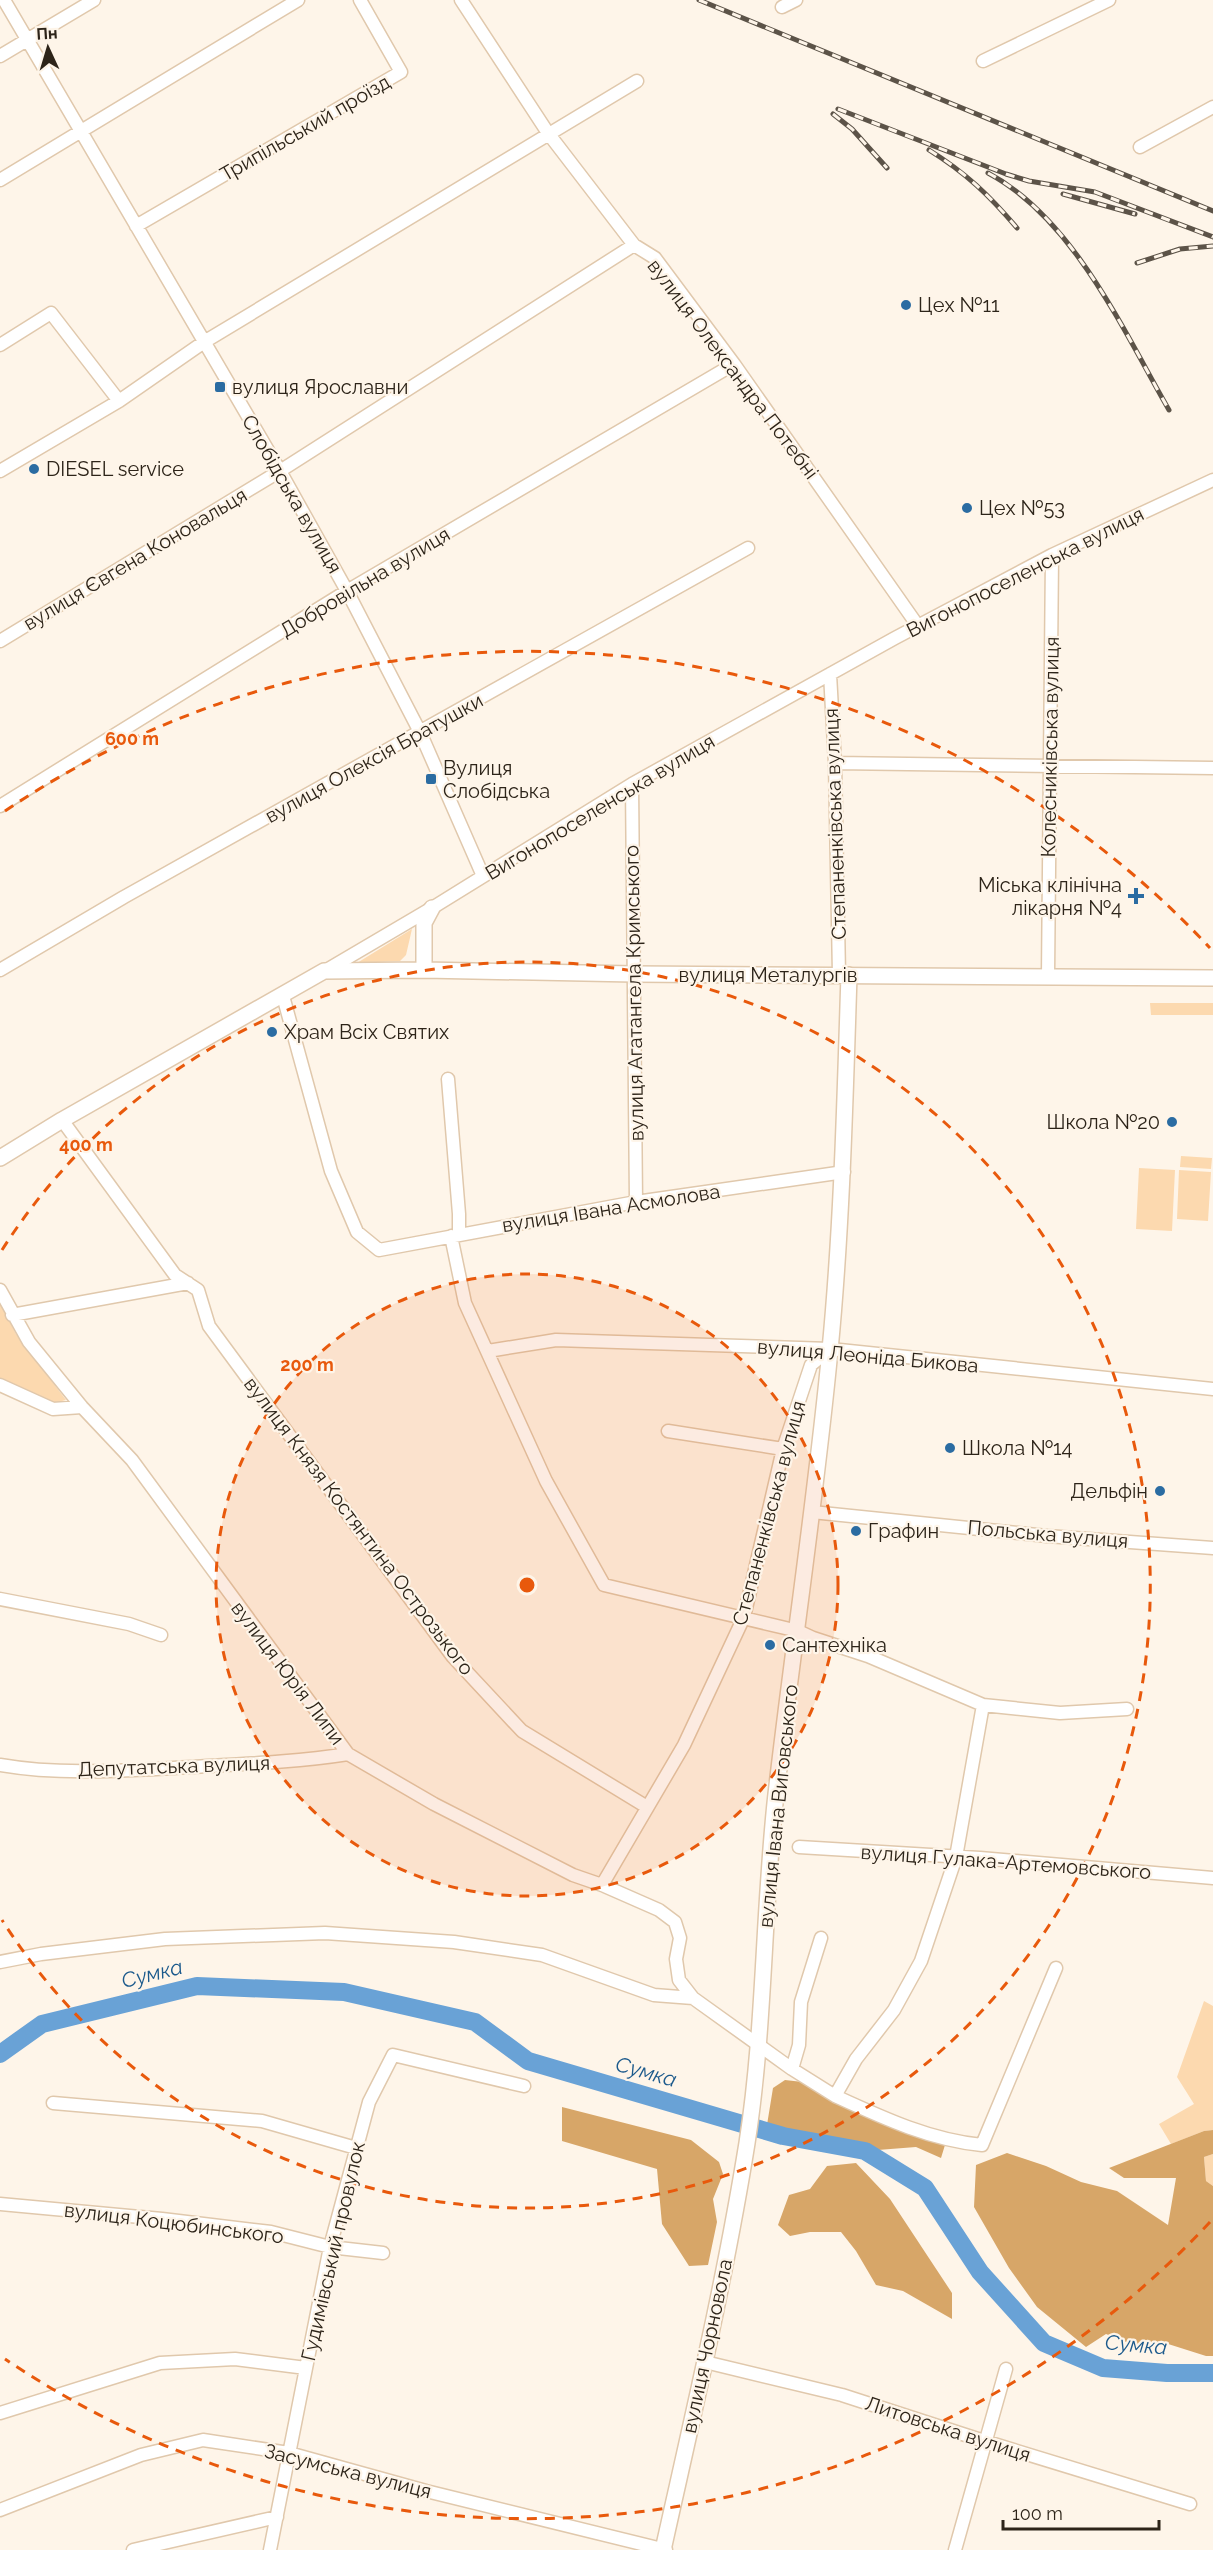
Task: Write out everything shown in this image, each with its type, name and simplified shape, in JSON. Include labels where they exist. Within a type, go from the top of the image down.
[{"type":"main road","points":[[424,970],[424,923],[432,908]]},
{"type":"main road","name":"вулиця Металургів","points":[[324,971],[1213,978]]},
{"type":"main road","name":"Вигонопоселенська вулиця","points":[[0,1158],[62,1120],[324,971]]},
{"type":"main road","name":"Степаненківська вулиця","points":[[830,1349],[844,1172],[844,975]]},
{"type":"main road","name":"вулиця Івана Виговського","points":[[753,2086],[776,1793],[798,1631],[830,1349]]},
{"type":"main road","name":"вулиця Чорновола","points":[[664,2550],[705,2362],[747,2142],[753,2086]]},
{"type":"street","name":"Слобідська вулиця","points":[[4,0],[347,591],[420,732],[483,876]]},
{"type":"street","points":[[0,56],[94,0]]},
{"type":"street","points":[[0,180],[298,0]]},
{"type":"street","name":"Трипільський проїзд","points":[[136,226],[401,72],[360,0]]},
{"type":"street","name":"вулиця Олександра Потебні","points":[[461,0],[549,133],[634,245],[655,258],[734,364],[918,626]]},
{"type":"street","points":[[782,7],[796,0]]},
{"type":"street","points":[[983,61],[1109,0]]},
{"type":"street","points":[[0,471],[119,401],[204,342],[637,81]]},
{"type":"street","points":[[1140,147],[1213,107]]},
{"type":"street","name":"вулиця Євгена Коновальця","points":[[0,641],[279,471],[634,245]]},
{"type":"street","points":[[0,345],[51,313],[119,401]]},
{"type":"street","name":"Добровільна вулиця","points":[[0,806],[347,591],[734,364]]},
{"type":"street","name":"Вигонопоселенська вулиця","points":[[324,971],[432,908],[632,784],[830,674],[1052,555],[1213,480]]},
{"type":"street","name":"вулиця Олексія Братушки","points":[[0,970],[124,897],[748,548]]},
{"type":"street","name":"Колесниківська вулиця","points":[[1048,976],[1052,555]]},
{"type":"street","name":"Степаненківська вулиця","points":[[830,674],[844,975]]},
{"type":"street","points":[[835,763],[1050,768],[1213,768]]},
{"type":"street","name":"вулиця Агатангела Кримського","points":[[632,784],[636,1202]]},
{"type":"street","name":"вулиця Івана Асмолова","points":[[282,996],[331,1171],[357,1232],[378,1250],[636,1202],[844,1172]]},
{"type":"street","points":[[448,1079],[459,1214],[455,1235],[465,1302],[546,1481],[604,1585],[798,1631],[868,1656],[983,1705],[1060,1713],[1127,1709]]},
{"type":"street","name":"вулиця Князя Костянтина Острозького","points":[[62,1120],[175,1275],[198,1290],[209,1326],[453,1657],[522,1731],[647,1807]]},
{"type":"street","points":[[12,1315],[188,1283]]},
{"type":"street","name":"вулиця Юрія Липи","points":[[0,1290],[29,1342],[82,1407],[132,1460],[348,1754],[434,1804],[573,1875],[659,1910],[675,1922],[680,1938],[676,1959],[679,1980],[693,1998]]},
{"type":"street","name":"вулиця Леоніда Бикова","points":[[488,1351],[556,1340],[830,1349],[1213,1389]]},
{"type":"street","name":"Степаненківська вулиця","points":[[602,1885],[684,1744],[744,1617],[783,1449],[811,1365],[830,1349]]},
{"type":"street","points":[[0,1385],[53,1409],[82,1407]]},
{"type":"street","points":[[668,1431],[783,1449]]},
{"type":"street","name":"Польська вулиця","points":[[812,1512],[1047,1536],[1213,1548]]},
{"type":"street","points":[[0,1599],[129,1624],[160,1635]]},
{"type":"street","points":[[835,2096],[856,2059],[894,2010],[921,1961],[956,1857],[983,1705]]},
{"type":"street","name":"Депутатська вулиця","points":[[0,1765],[32,1771],[123,1771],[311,1760],[348,1754]]},
{"type":"street","name":"вулиця Гулака-Артемовського","points":[[799,1847],[1213,1878]]},
{"type":"street","points":[[0,1962],[41,1954],[165,1939],[325,1933],[454,1942],[542,1955],[654,1995],[693,1998],[792,2069],[835,2096],[888,2121],[941,2139],[982,2145],[1056,1968]]},
{"type":"street","points":[[792,2069],[799,2045],[801,2002],[821,1938]]},
{"type":"street","name":"Гудимівський провулок","points":[[270,2550],[330,2247],[369,2102],[393,2055],[524,2086]]},
{"type":"street","points":[[53,2103],[262,2121],[356,2148]]},
{"type":"street","name":"вулиця Коцюбинського","points":[[0,2204],[271,2232],[330,2247],[383,2253]]},
{"type":"street","points":[[0,2413],[160,2363],[235,2359],[306,2368]]},
{"type":"street","name":"Литовська вулиця","points":[[705,2362],[842,2395],[1190,2504]]},
{"type":"street","points":[[955,2550],[1006,2369]]},
{"type":"street","name":"Засумська вулиця","points":[[0,2510],[141,2455],[203,2440],[289,2452],[426,2491],[664,2550]]},
{"type":"street","points":[[133,2550],[277,2517]]},
{"type":"shaded area","points":[[412,929],[406,955],[400,961],[357,963]]},
{"type":"shaded area","points":[[1150,1003],[1213,1003],[1213,1015],[1151,1015]]},
{"type":"shaded area","points":[[1181,1156],[1212,1158],[1211,1169],[1180,1167]]},
{"type":"shaded area","points":[[1139,1168],[1175,1170],[1172,1231],[1136,1229]]},
{"type":"shaded area","points":[[1179,1170],[1211,1172],[1208,1221],[1177,1219]]},
{"type":"shaded area","points":[[0,1302],[16,1334],[66,1400],[54,1403],[0,1378]]},
{"type":"shaded area","points":[[1204,2001],[1213,2006],[1213,2130],[1204,2131],[1171,2144],[1159,2124],[1194,2104],[1177,2077]]},
{"type":"shaded area","points":[[785,2080],[820,2084],[945,2145],[941,2158],[916,2147],[865,2151],[766,2131],[773,2088]]},
{"type":"shaded area","points":[[562,2107],[691,2140],[719,2162],[723,2174],[713,2199],[717,2222],[708,2265],[689,2266],[662,2224],[657,2169],[562,2141]]},
{"type":"shaded area","points":[[1213,2130],[1213,2154],[1204,2157],[1206,2181],[1213,2186],[1213,2356],[1206,2356],[1165,2343],[1136,2346],[1106,2334],[1086,2347],[1037,2307],[1009,2268],[974,2207],[976,2165],[1007,2153],[1046,2166],[1081,2182],[1117,2191],[1168,2225],[1176,2178],[1124,2178],[1109,2168],[1204,2131]]},
{"type":"shaded area","points":[[1213,2154],[1213,2186],[1206,2181],[1204,2157]]},
{"type":"shaded area","points":[[856,2163],[890,2199],[952,2293],[952,2319],[903,2291],[876,2285],[856,2251],[841,2232],[810,2232],[790,2236],[778,2225],[789,2195],[810,2189],[827,2166]]},
{"type":"waterway","name":"Сумка","points":[[0,2054],[42,2024],[197,1986],[344,1992],[475,2022],[528,2061],[783,2136],[865,2151],[925,2188],[980,2272],[1044,2343],[1103,2368],[1167,2373],[1213,2373]]},
{"type":"railway","points":[[699,0],[1213,211]]},
{"type":"railway","points":[[838,109],[1006,174],[1029,181],[1095,192],[1213,237]]},
{"type":"railway","points":[[833,114],[852,129],[887,168]]},
{"type":"railway","points":[[929,150],[976,185],[1017,228]]},
{"type":"railway","points":[[988,173],[1018,193],[1046,218],[1070,247],[1114,312],[1169,410]]},
{"type":"railway","points":[[1063,194],[1135,214]]},
{"type":"railway","points":[[1137,263],[1180,249],[1213,246]]},
{"type":"place","name":"Цех №11","points":[[906,305]]},
{"type":"place","name":"вулиця Ярославни","points":[[220,387]]},
{"type":"place","name":"DIESEL service","points":[[34,469]]},
{"type":"place","name":"Цех №53","points":[[967,508]]},
{"type":"place","name":"Вулиця Слобідська","points":[[431,779]]},
{"type":"place","name":"Міська клінічна лікарня №4","points":[[1136,896]]},
{"type":"place","name":"Храм Всіх Святих","points":[[272,1032]]},
{"type":"place","name":"Школа №20","points":[[1172,1122]]},
{"type":"place","name":"Школа №14","points":[[950,1448]]},
{"type":"place","name":"Дельфін","points":[[1160,1491]]},
{"type":"place","name":"Графин","points":[[856,1531]]},
{"type":"place","name":"Сантехніка","points":[[770,1645]]}]
